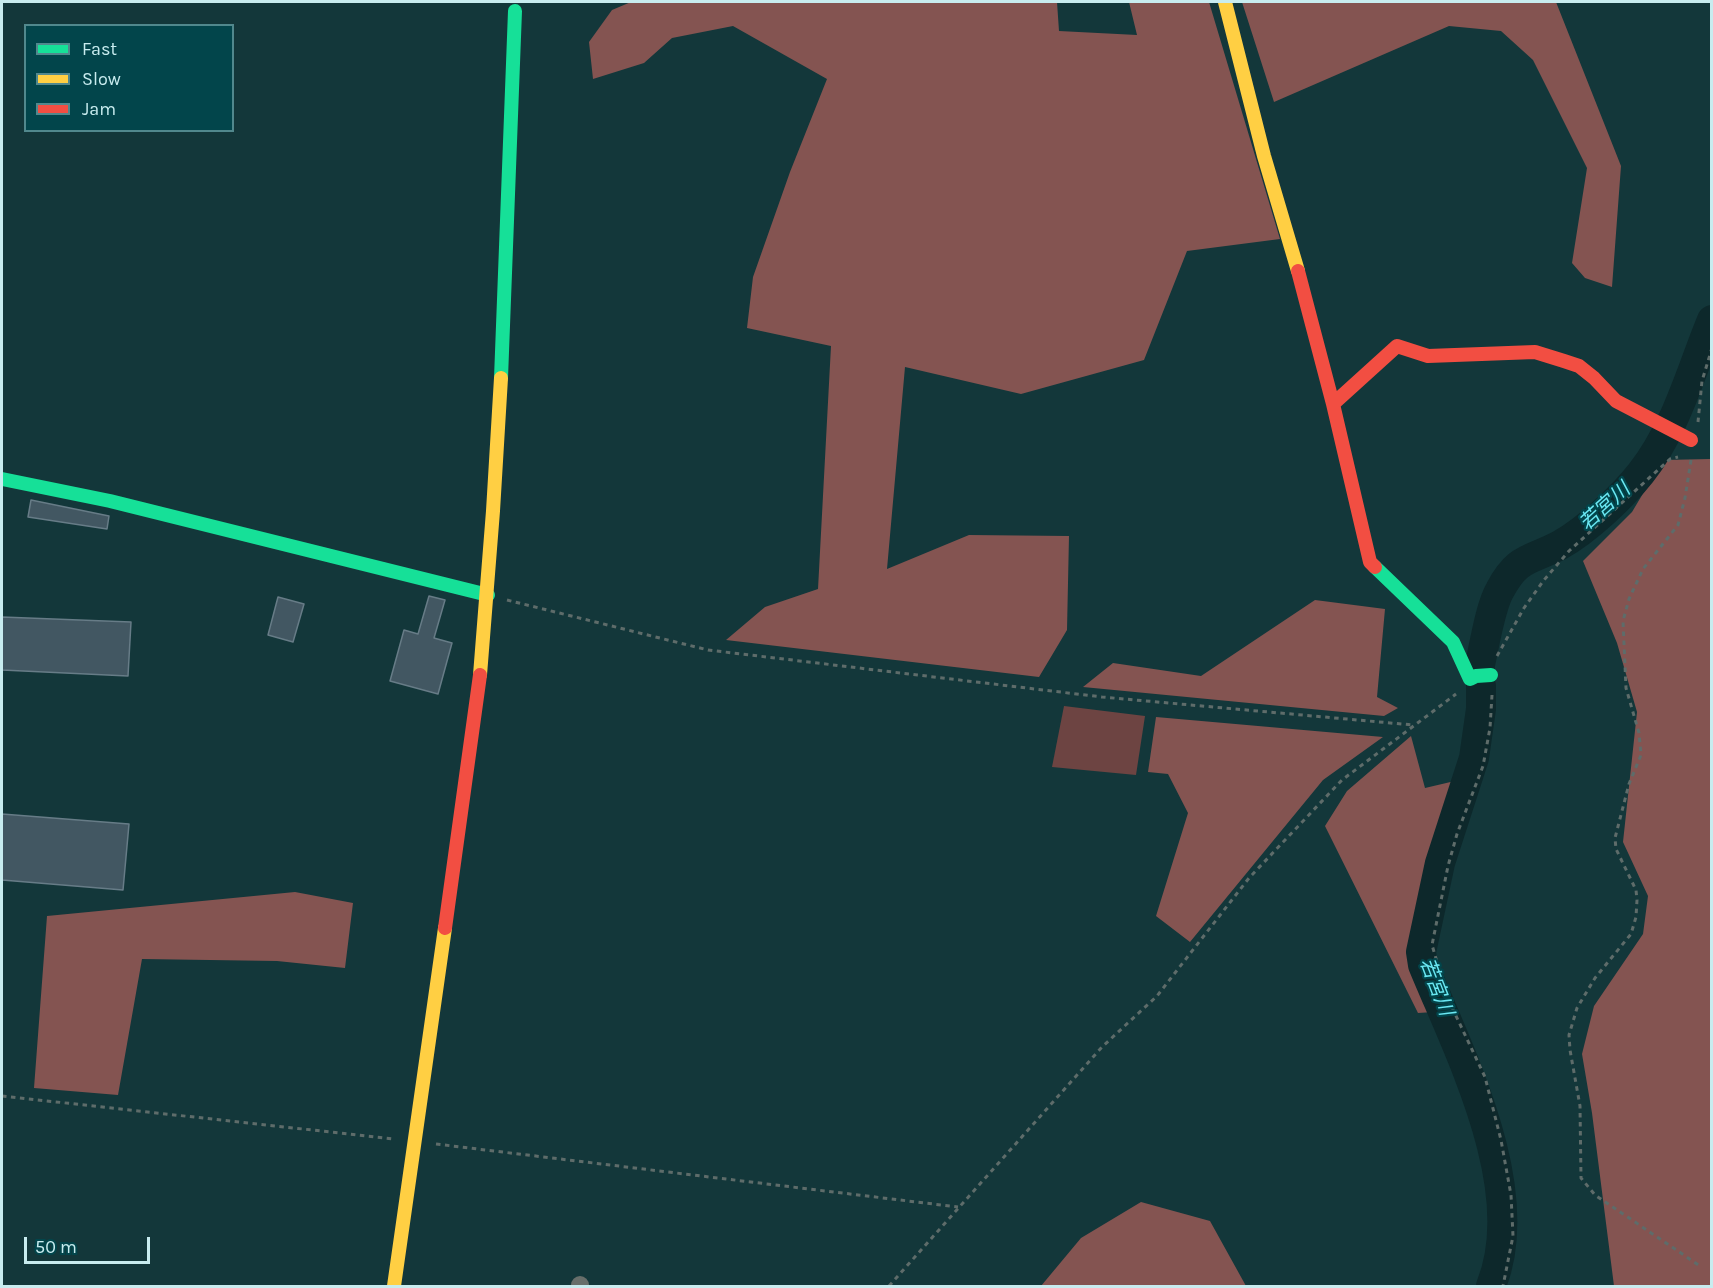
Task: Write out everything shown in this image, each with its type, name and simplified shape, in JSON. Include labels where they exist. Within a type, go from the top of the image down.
[{"type":"street","points":[[1225,2],[1264,156],[1295,260],[1333,404],[1370,562],[1384,578],[1453,642],[1470,679],[1476,676],[1491,675]]},
{"type":"street","points":[[394,1287],[480,678],[488,595],[495,503],[515,6]]},
{"type":"street","points":[[1333,404],[1397,346],[1428,356],[1457,356],[1497,351],[1535,352],[1579,366],[1616,401],[1670,428],[1691,446]]},
{"type":"street","points":[[2,479],[110,501],[488,595]]},
{"type":"path","points":[[1700,1266],[1595,1195],[1581,1178],[1580,1106],[1569,1035],[1577,1008],[1595,978],[1631,934],[1636,917],[1636,890],[1616,849],[1615,838],[1629,784],[1641,755],[1639,734],[1626,688],[1623,621],[1629,599],[1643,569],[1678,525],[1685,498],[1691,446],[1698,426],[1702,381],[1712,348]]},
{"type":"path","points":[[1503,1287],[1513,1236],[1511,1195],[1500,1140],[1485,1077],[1448,999],[1432,945],[1448,866],[1457,834],[1483,766],[1493,704],[1491,675],[1506,638],[1544,579],[1569,551],[1670,459],[1691,446]]},
{"type":"path","points":[[488,595],[708,650],[1102,697],[1413,725]]},
{"type":"path","points":[[889,1287],[1102,1047],[1157,996],[1249,878],[1342,780],[1457,693],[1470,679]]},
{"type":"path","points":[[2,1096],[415,1142],[958,1207]]},
{"type":"shaded area","points":[[631,2],[1057,2],[1059,31],[1137,35],[1129,2],[1209,2],[1280,239],[1187,251],[1144,360],[1021,394],[905,367],[887,569],[969,535],[1069,536],[1067,630],[1039,677],[726,640],[765,607],[818,589],[831,346],[747,328],[753,277],[790,172],[827,79],[733,26],[672,38],[644,63],[593,79],[589,42],[612,10]]},
{"type":"shaded area","points":[[1242,2],[1556,2],[1621,166],[1612,287],[1585,278],[1572,263],[1587,168],[1533,60],[1501,31],[1449,26],[1274,102]]},
{"type":"shaded area","points":[[1711,459],[1711,1286],[1614,1286],[1592,1113],[1582,1054],[1594,1006],[1643,934],[1648,896],[1623,842],[1637,712],[1617,643],[1583,561],[1632,512],[1663,460]]},
{"type":"shaded area","points":[[1315,600],[1385,609],[1377,697],[1398,708],[1384,716],[1083,687],[1113,663],[1201,676]]},
{"type":"shaded area","points":[[1064,706],[1145,716],[1136,775],[1052,767]]},
{"type":"shaded area","points":[[1156,717],[1383,737],[1323,780],[1190,942],[1156,916],[1188,813],[1168,774],[1148,772]]},
{"type":"shaded area","points":[[1411,736],[1425,788],[1459,780],[1412,930],[1413,960],[1434,1012],[1418,1013],[1325,826],[1347,791]]},
{"type":"shaded area","points":[[295,892],[353,903],[345,968],[277,961],[142,959],[118,1095],[34,1088],[47,916]]},
{"type":"shaded area","points":[[1141,1202],[1210,1221],[1246,1286],[1041,1286],[1081,1238]]},
{"type":"building","points":[[31,500],[109,516],[107,529],[28,517]]},
{"type":"building","points":[[429,596],[445,600],[434,638],[452,643],[438,694],[390,681],[404,630],[418,634]]},
{"type":"building","points":[[278,597],[304,604],[293,642],[268,635]]},
{"type":"building","points":[[2,617],[131,622],[128,676],[2,670]]},
{"type":"building","points":[[2,814],[129,824],[123,890],[2,880]]},
{"type":"waterway","name":"若宮川","points":[[1479,669],[1496,597],[1507,579],[1519,565],[1560,545],[1581,531],[1614,502],[1641,473],[1664,438],[1673,419],[1712,320]]},
{"type":"waterway","name":"若宮川","points":[[1481,686],[1481,709],[1474,758],[1440,863],[1421,952],[1423,965],[1455,1039],[1486,1123],[1496,1166],[1502,1208],[1501,1248],[1491,1286]]},
{"type":"traffic: fast","points":[[501,378],[515,11]]},
{"type":"traffic: fast","points":[[2,479],[110,501],[488,595]]},
{"type":"traffic: fast","points":[[1375,567],[1453,642],[1470,679],[1476,676],[1491,675]]},
{"type":"traffic: slow","points":[[1225,2],[1264,156],[1298,271]]},
{"type":"traffic: slow","points":[[480,675],[501,378]]},
{"type":"traffic: slow","points":[[394,1286],[445,928]]},
{"type":"traffic: jam","points":[[1298,271],[1333,404],[1370,562],[1375,567]]},
{"type":"traffic: jam","points":[[1333,404],[1397,346],[1428,356],[1535,352],[1579,366],[1616,401],[1691,440]]},
{"type":"traffic: jam","points":[[445,928],[480,675]]}]
